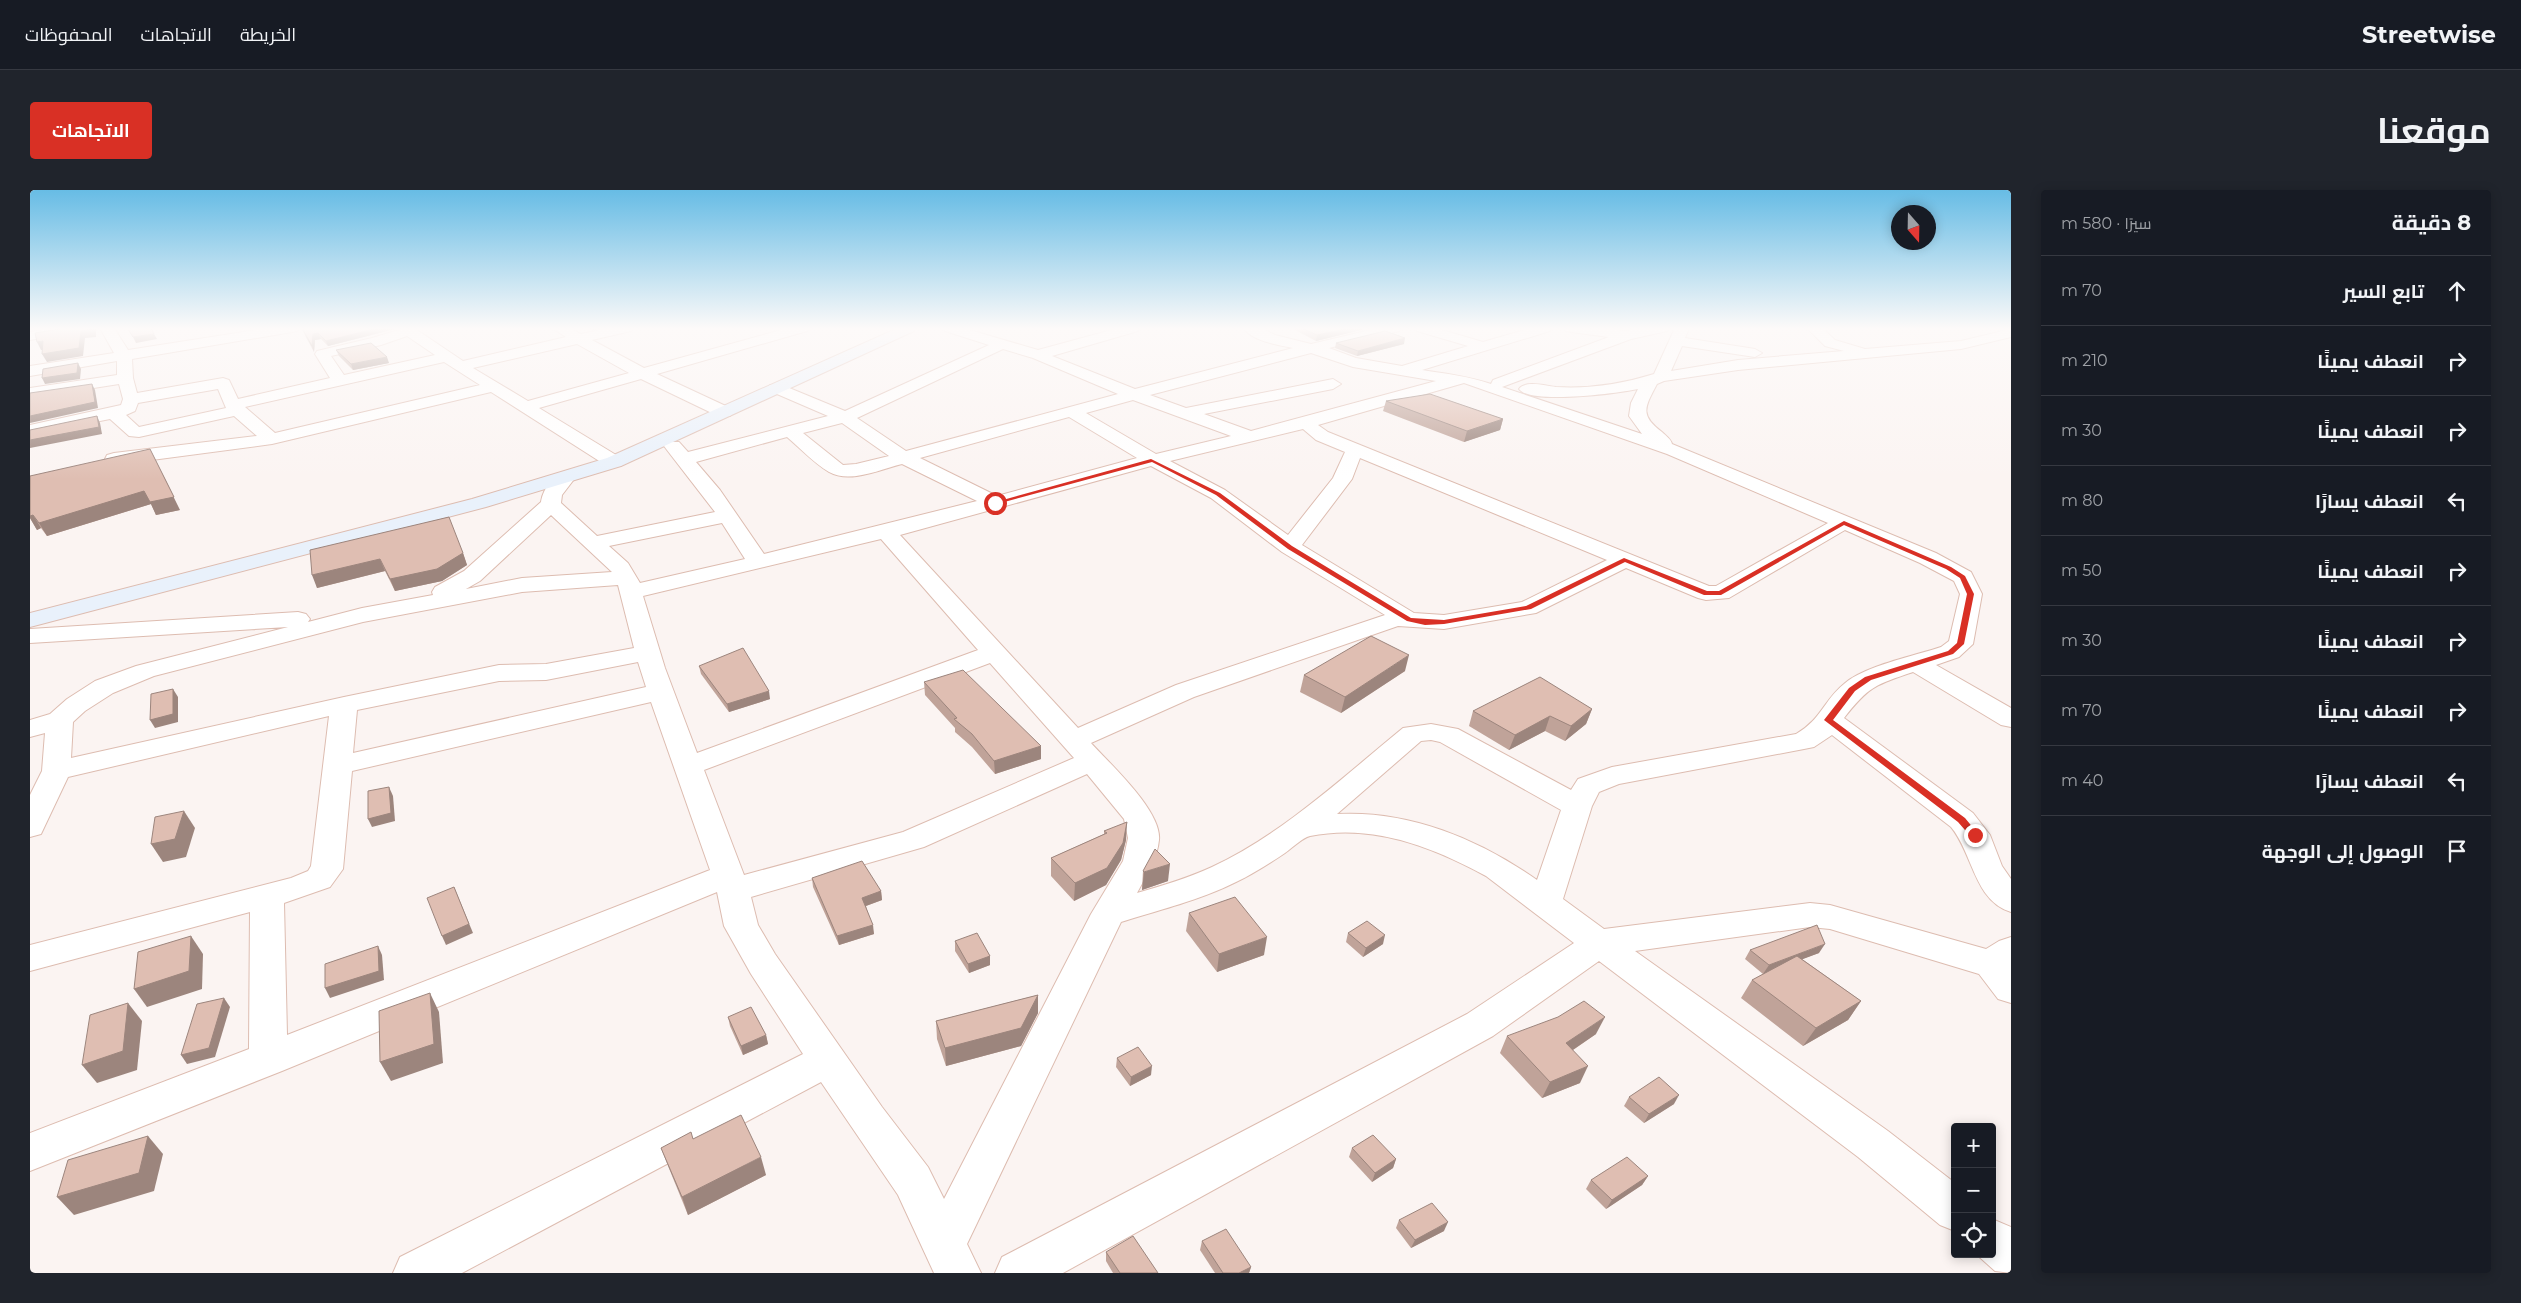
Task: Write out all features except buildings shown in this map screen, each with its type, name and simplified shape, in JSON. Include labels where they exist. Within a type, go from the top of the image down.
[{"type":"street","points":[[30,393],[122,379]]},
{"type":"street","points":[[30,430],[127,409],[131,399],[125,379]]},
{"type":"street","points":[[114,413],[135,432],[139,432],[355,379]]},
{"type":"street","points":[[479,379],[614,462]]},
{"type":"street","points":[[525,407],[622,379]]},
{"type":"street","points":[[653,379],[724,412]]},
{"type":"street","points":[[407,607],[452,588],[472,576],[558,491],[614,462],[668,439],[796,379]]},
{"type":"street","points":[[684,459],[845,417],[927,379]]},
{"type":"street","points":[[1096,379],[1250,437]]},
{"type":"street","points":[[791,432],[837,469],[846,471],[1195,379]]},
{"type":"street","points":[[1185,413],[1333,384],[1342,379]]},
{"type":"street","points":[[1449,379],[1560,393],[1589,393],[1614,390],[1656,379]]},
{"type":"street","points":[[1495,385],[1511,379]]},
{"type":"street","points":[[1656,379],[1635,408],[1636,416],[1643,426],[1673,450]]},
{"type":"street","points":[[30,729],[60,720],[76,705],[104,687],[145,671],[362,615],[522,585],[629,585],[759,563],[886,532],[1153,460],[1250,437],[1464,381],[1673,450],[1928,558],[1963,577],[1971,594],[1961,644],[1950,652],[1868,679],[1852,690],[1820,732],[1804,741],[1612,776],[1588,786],[1577,806],[1546,902]]},
{"type":"street","points":[[131,399],[223,383],[236,407],[272,439]]},
{"type":"street","points":[[1308,422],[1333,384]]},
{"type":"street","points":[[95,463],[145,453],[272,439],[493,387]]},
{"type":"street","points":[[776,388],[845,417],[903,457],[995,503]]},
{"type":"street","points":[[1071,411],[1153,460],[1218,494],[1290,547],[1409,620]]},
{"type":"street","points":[[1308,422],[1312,429],[1322,436],[1706,593],[1721,593],[1844,522]]},
{"type":"street","points":[[668,439],[728,516],[759,563]]},
{"type":"street","points":[[1290,547],[1342,479],[1355,450]]},
{"type":"street","points":[[558,491],[592,543],[620,568],[629,585],[647,653],[730,882],[741,926],[763,964],[913,1181],[951,1258]]},
{"type":"street","points":[[30,620],[479,503],[558,491]]},
{"type":"street","points":[[592,543],[728,516]]},
{"type":"street","points":[[886,532],[1083,751],[1139,817],[1144,838],[1139,861],[1108,914],[951,1258]]},
{"type":"street","points":[[30,1152],[730,882],[913,840],[1083,751],[1185,691],[1396,620],[1444,622],[1528,608],[1624,560]]},
{"type":"street","points":[[30,636],[362,615]]},
{"type":"street","points":[[688,766],[995,652]]},
{"type":"street","points":[[56,771],[344,705],[499,673],[546,672],[647,653]]},
{"type":"street","points":[[1917,664],[2011,719]]},
{"type":"street","points":[[338,765],[661,692]]},
{"type":"street","points":[[30,958],[300,887],[319,879],[327,869],[344,705]]},
{"type":"street","points":[[30,827],[56,771],[60,720]]},
{"type":"street","points":[[1828,720],[1962,820],[1975,835],[1986,866],[1997,885],[2011,900]]},
{"type":"street","points":[[1108,914],[1211,880],[1241,866],[1303,826],[1413,734],[1430,732],[1448,735],[1577,806]]},
{"type":"street","points":[[1303,826],[1368,824],[1404,831],[1458,847],[1497,868],[1601,942],[1873,1144],[1951,1207]]},
{"type":"street","points":[[267,895],[268,1060]]},
{"type":"street","points":[[1018,1273],[1480,1025],[1601,942],[1810,915],[1851,922],[2004,968]]},
{"type":"street","points":[[416,1273],[828,1060]]},
{"type":"street","points":[[1996,1243],[2011,1255]]},
{"type":"route","points":[[995,503],[1153,460],[1218,494],[1311,561],[1409,620],[1425,622],[1444,622],[1528,608],[1624,560],[1706,593],[1721,593],[1844,522],[1949,568],[1963,577],[1971,594],[1961,644],[1950,652],[1868,679],[1852,690],[1828,720],[1962,820],[1975,835]]}]
